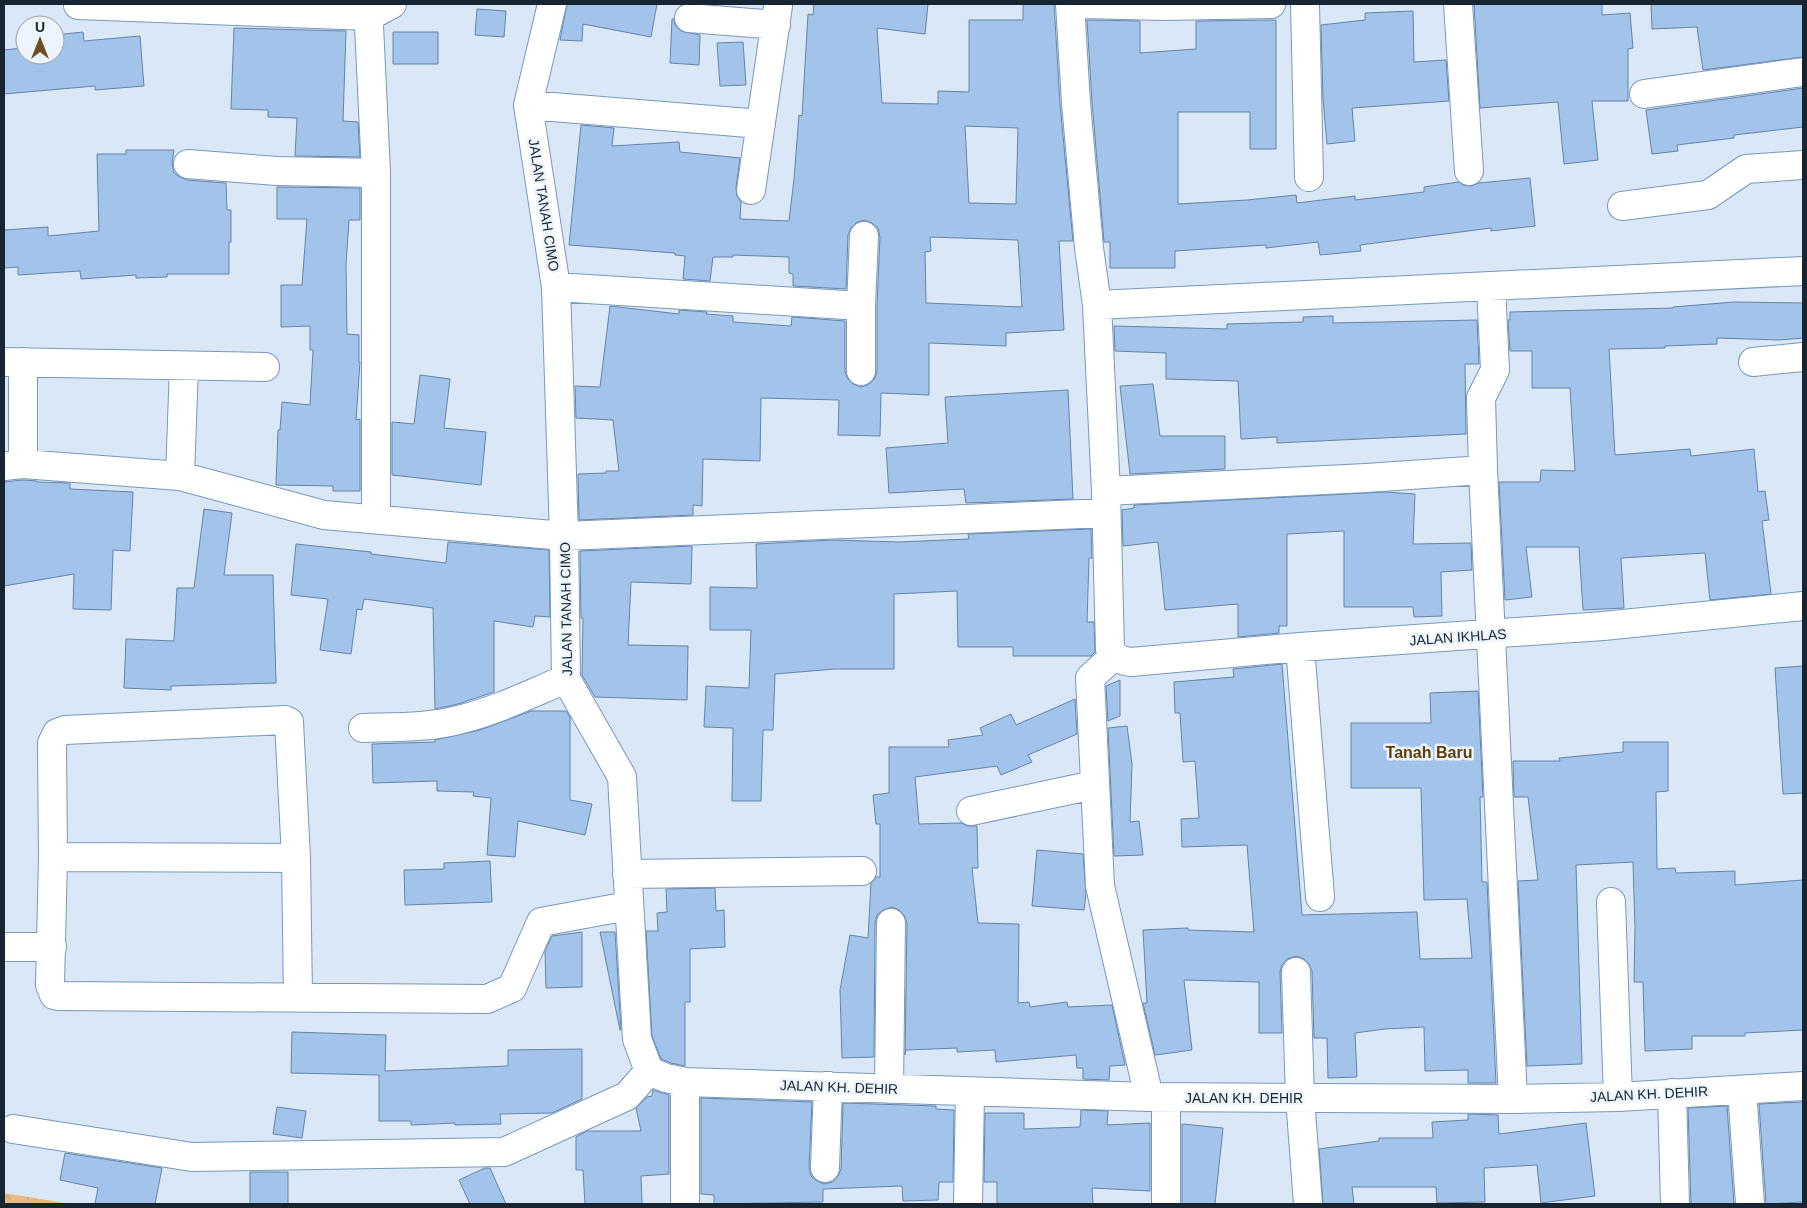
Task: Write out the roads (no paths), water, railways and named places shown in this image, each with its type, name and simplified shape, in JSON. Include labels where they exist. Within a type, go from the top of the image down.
[{"type":"street","name":"JALAN TANAH CIMO","points":[[552,4],[528,105],[556,287],[564,536],[566,679],[622,777],[637,1039],[649,1071]]},
{"type":"street","points":[[1070,4],[1079,142],[1089,248],[1097,305],[1106,502],[1110,650],[1114,656],[1090,678],[1100,886],[1157,1097],[1166,1204]]},
{"type":"street","points":[[1085,4],[1271,4]]},
{"type":"street","points":[[1305,4],[1309,177]]},
{"type":"street","points":[[1458,4],[1469,170]]},
{"type":"street","points":[[78,5],[377,8],[376,518]]},
{"type":"street","points":[[689,18],[777,15],[750,190]]},
{"type":"street","points":[[1644,94],[1803,72]]},
{"type":"street","points":[[528,105],[761,124]]},
{"type":"street","points":[[188,164],[277,170],[376,173]]},
{"type":"street","points":[[1622,206],[1708,195],[1746,170],[1803,165]]},
{"type":"street","points":[[861,370],[864,236]]},
{"type":"street","points":[[1097,305],[1803,271]]},
{"type":"street","points":[[1491,286],[1495,370],[1481,398],[1513,1099]]},
{"type":"street","points":[[556,287],[861,306]]},
{"type":"street","points":[[1752,362],[1803,357]]},
{"type":"street","points":[[264,367],[13,362],[13,465],[180,476],[324,515],[376,518],[564,536],[1106,502],[1366,478],[1483,470]]},
{"type":"street","points":[[180,476],[184,366]]},
{"type":"street","name":"JALAN IKHLAS","points":[[1114,656],[1122,661],[1131,662],[1300,647],[1603,626],[1803,606]]},
{"type":"street","points":[[1300,647],[1320,897]]},
{"type":"street","points":[[363,728],[414,726],[462,720],[503,706],[566,679]]},
{"type":"street","points":[[298,998],[296,858],[289,722],[285,720],[65,730],[58,733],[52,743],[53,857],[50,985],[54,995],[59,996],[298,998],[487,999],[512,988],[541,922],[628,906]]},
{"type":"street","points":[[971,811],[1094,785]]},
{"type":"street","points":[[53,857],[296,858]]},
{"type":"street","points":[[627,874],[862,871]]},
{"type":"street","points":[[1612,902],[1618,1097]]},
{"type":"street","points":[[890,923],[890,1089]]},
{"type":"street","points":[[4,948],[52,948]]},
{"type":"street","points":[[1296,972],[1300,1098],[1308,1204]]},
{"type":"street","points":[[13,1129],[192,1157],[504,1152],[627,1096],[649,1071],[666,1078],[685,1082],[686,1204]]},
{"type":"street","name":"JALAN KH. DEHIR","points":[[685,1082],[1157,1097],[1513,1099],[1618,1097],[1803,1086]]},
{"type":"street","points":[[824,1168],[828,1086]]},
{"type":"street","points":[[1742,1090],[1750,1204]]},
{"type":"street","points":[[968,1204],[970,1092]]},
{"type":"street","points":[[1672,1093],[1675,1204]]},
{"type":"district","name":"Tanah Baru","points":[[1429,752]]}]
